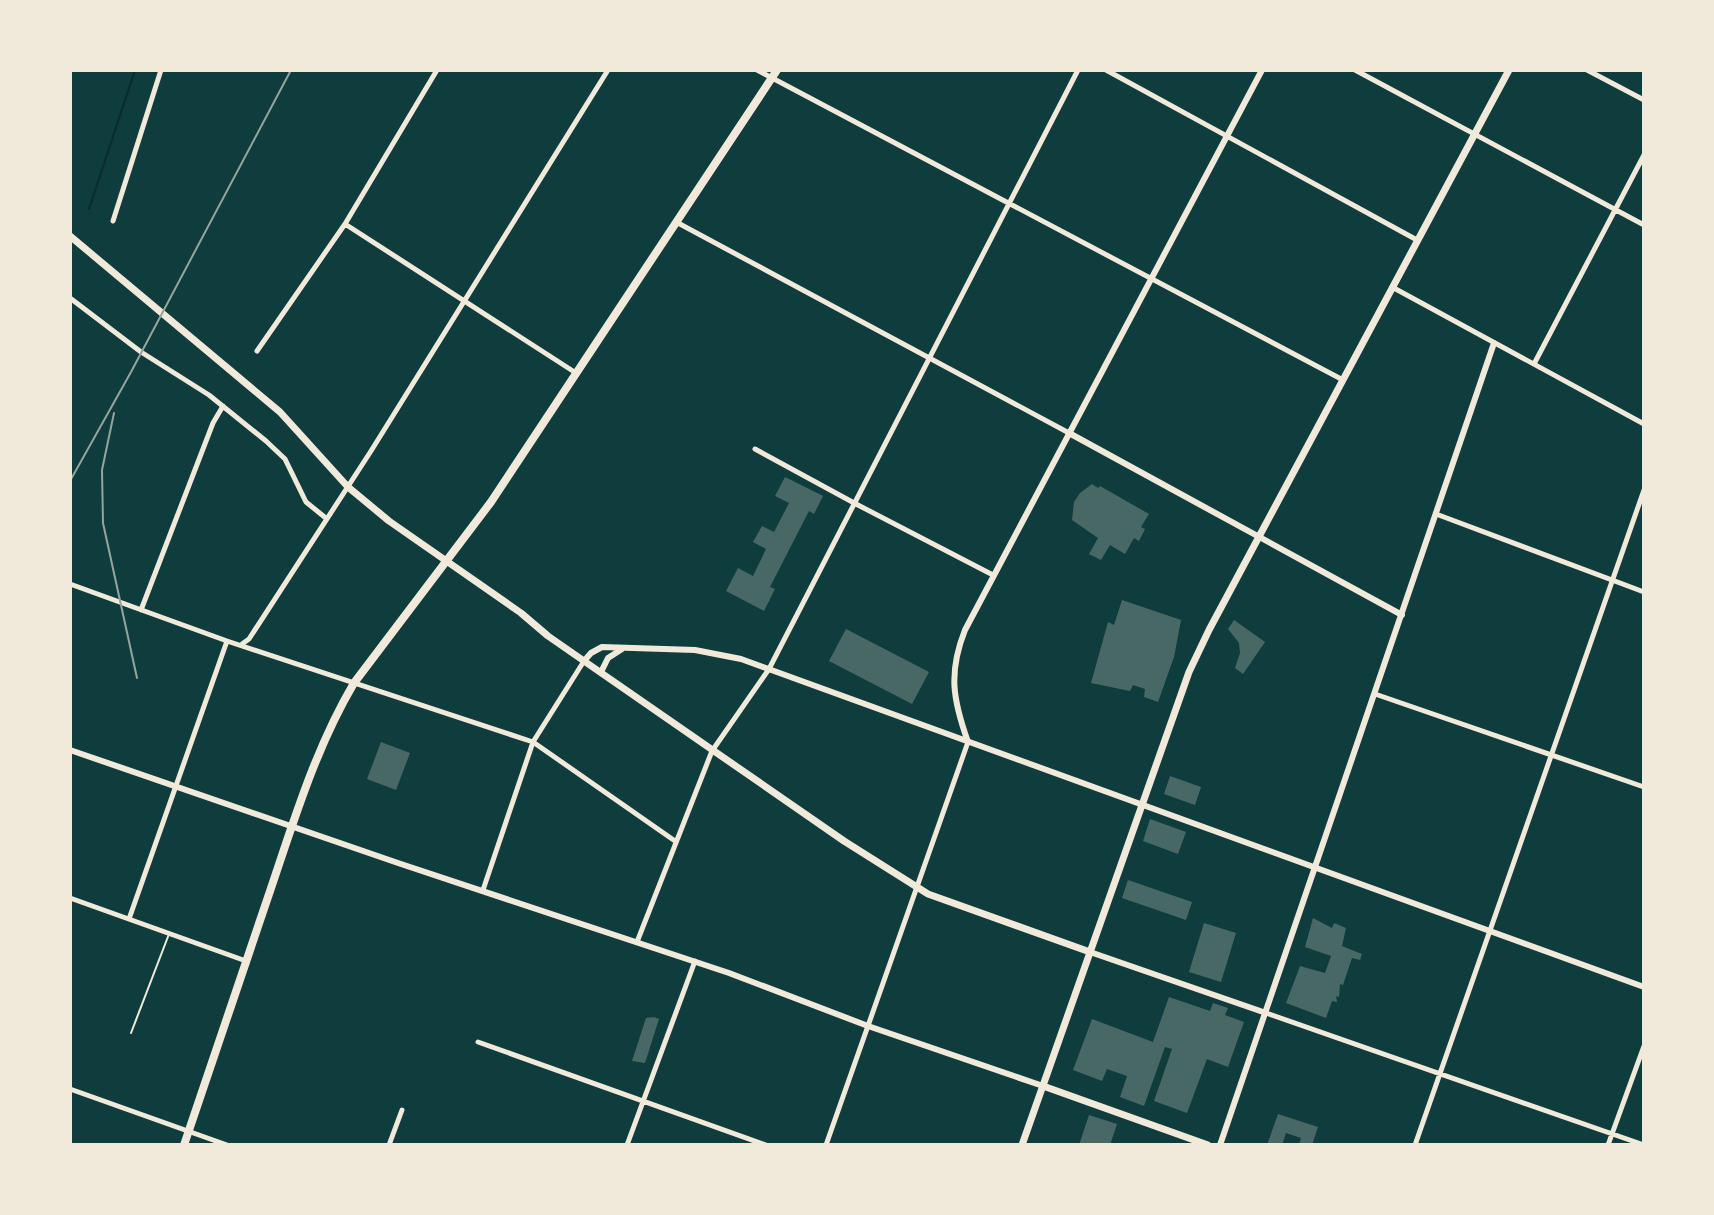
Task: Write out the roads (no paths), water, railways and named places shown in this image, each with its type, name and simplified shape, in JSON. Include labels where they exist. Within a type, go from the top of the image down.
[{"type":"main road","points":[[1022,1145],[1189,672],[1509,70]]},
{"type":"main road","points":[[184,1145],[291,826],[322,742],[354,683],[491,502],[775,74]]},
{"type":"main road","points":[[70,236],[280,412],[348,487],[389,521],[712,751],[928,894],[1090,952]]},
{"type":"main road","points":[[1043,1086],[1208,1145]]},
{"type":"street","points":[[113,221],[161,70]]},
{"type":"street","points":[[257,351],[345,224],[437,70]]},
{"type":"street","points":[[242,644],[249,639],[348,487],[608,70]]},
{"type":"street","points":[[757,70],[775,74],[1343,380]]},
{"type":"street","points":[[637,942],[712,751],[769,669],[1078,70]]},
{"type":"street","points":[[1106,70],[1417,240]]},
{"type":"street","points":[[826,1145],[968,742],[954,697],[956,658],[965,630],[1262,70]]},
{"type":"street","points":[[1355,70],[1644,225]]},
{"type":"street","points":[[1587,70],[1644,100]]},
{"type":"street","points":[[1534,364],[1644,155]]},
{"type":"street","points":[[678,223],[1402,615]]},
{"type":"street","points":[[345,224],[578,374]]},
{"type":"street","points":[[1392,287],[1644,424]]},
{"type":"street","points":[[70,298],[141,352],[223,406],[285,459],[306,502],[327,519]]},
{"type":"street","points":[[1220,1145],[1494,343]]},
{"type":"street","points":[[141,610],[213,423],[223,406]]},
{"type":"street","points":[[755,449],[993,575]]},
{"type":"street","points":[[1415,1145],[1644,490]]},
{"type":"street","points":[[1436,514],[1644,592]]},
{"type":"street","points":[[70,584],[227,641],[533,742],[675,841]]},
{"type":"street","points":[[129,919],[227,641]]},
{"type":"street","points":[[483,890],[533,742],[591,653],[602,647],[695,650],[741,659],[1644,987]]},
{"type":"street","points":[[601,672],[608,658],[623,648]]},
{"type":"street","points":[[1375,694],[1644,787]]},
{"type":"street","points":[[70,750],[695,961],[868,1026],[1043,1086]]},
{"type":"street","points":[[70,898],[246,961]]},
{"type":"street","points":[[1090,952],[1644,1145]]},
{"type":"street","points":[[627,1145],[695,961]]},
{"type":"street","points":[[478,1042],[766,1145]]},
{"type":"street","points":[[1608,1145],[1644,1046]]},
{"type":"street","points":[[70,1098],[71,1090],[227,1145]]},
{"type":"street","points":[[389,1145],[402,1110]]},
{"type":"lane","points":[[131,1033],[169,933]]},
{"type":"waterway","points":[[89,209],[135,70]]},
{"type":"railway","points":[[70,481],[291,70]]},
{"type":"railway","points":[[114,413],[102,470],[103,523],[137,678]]}]
